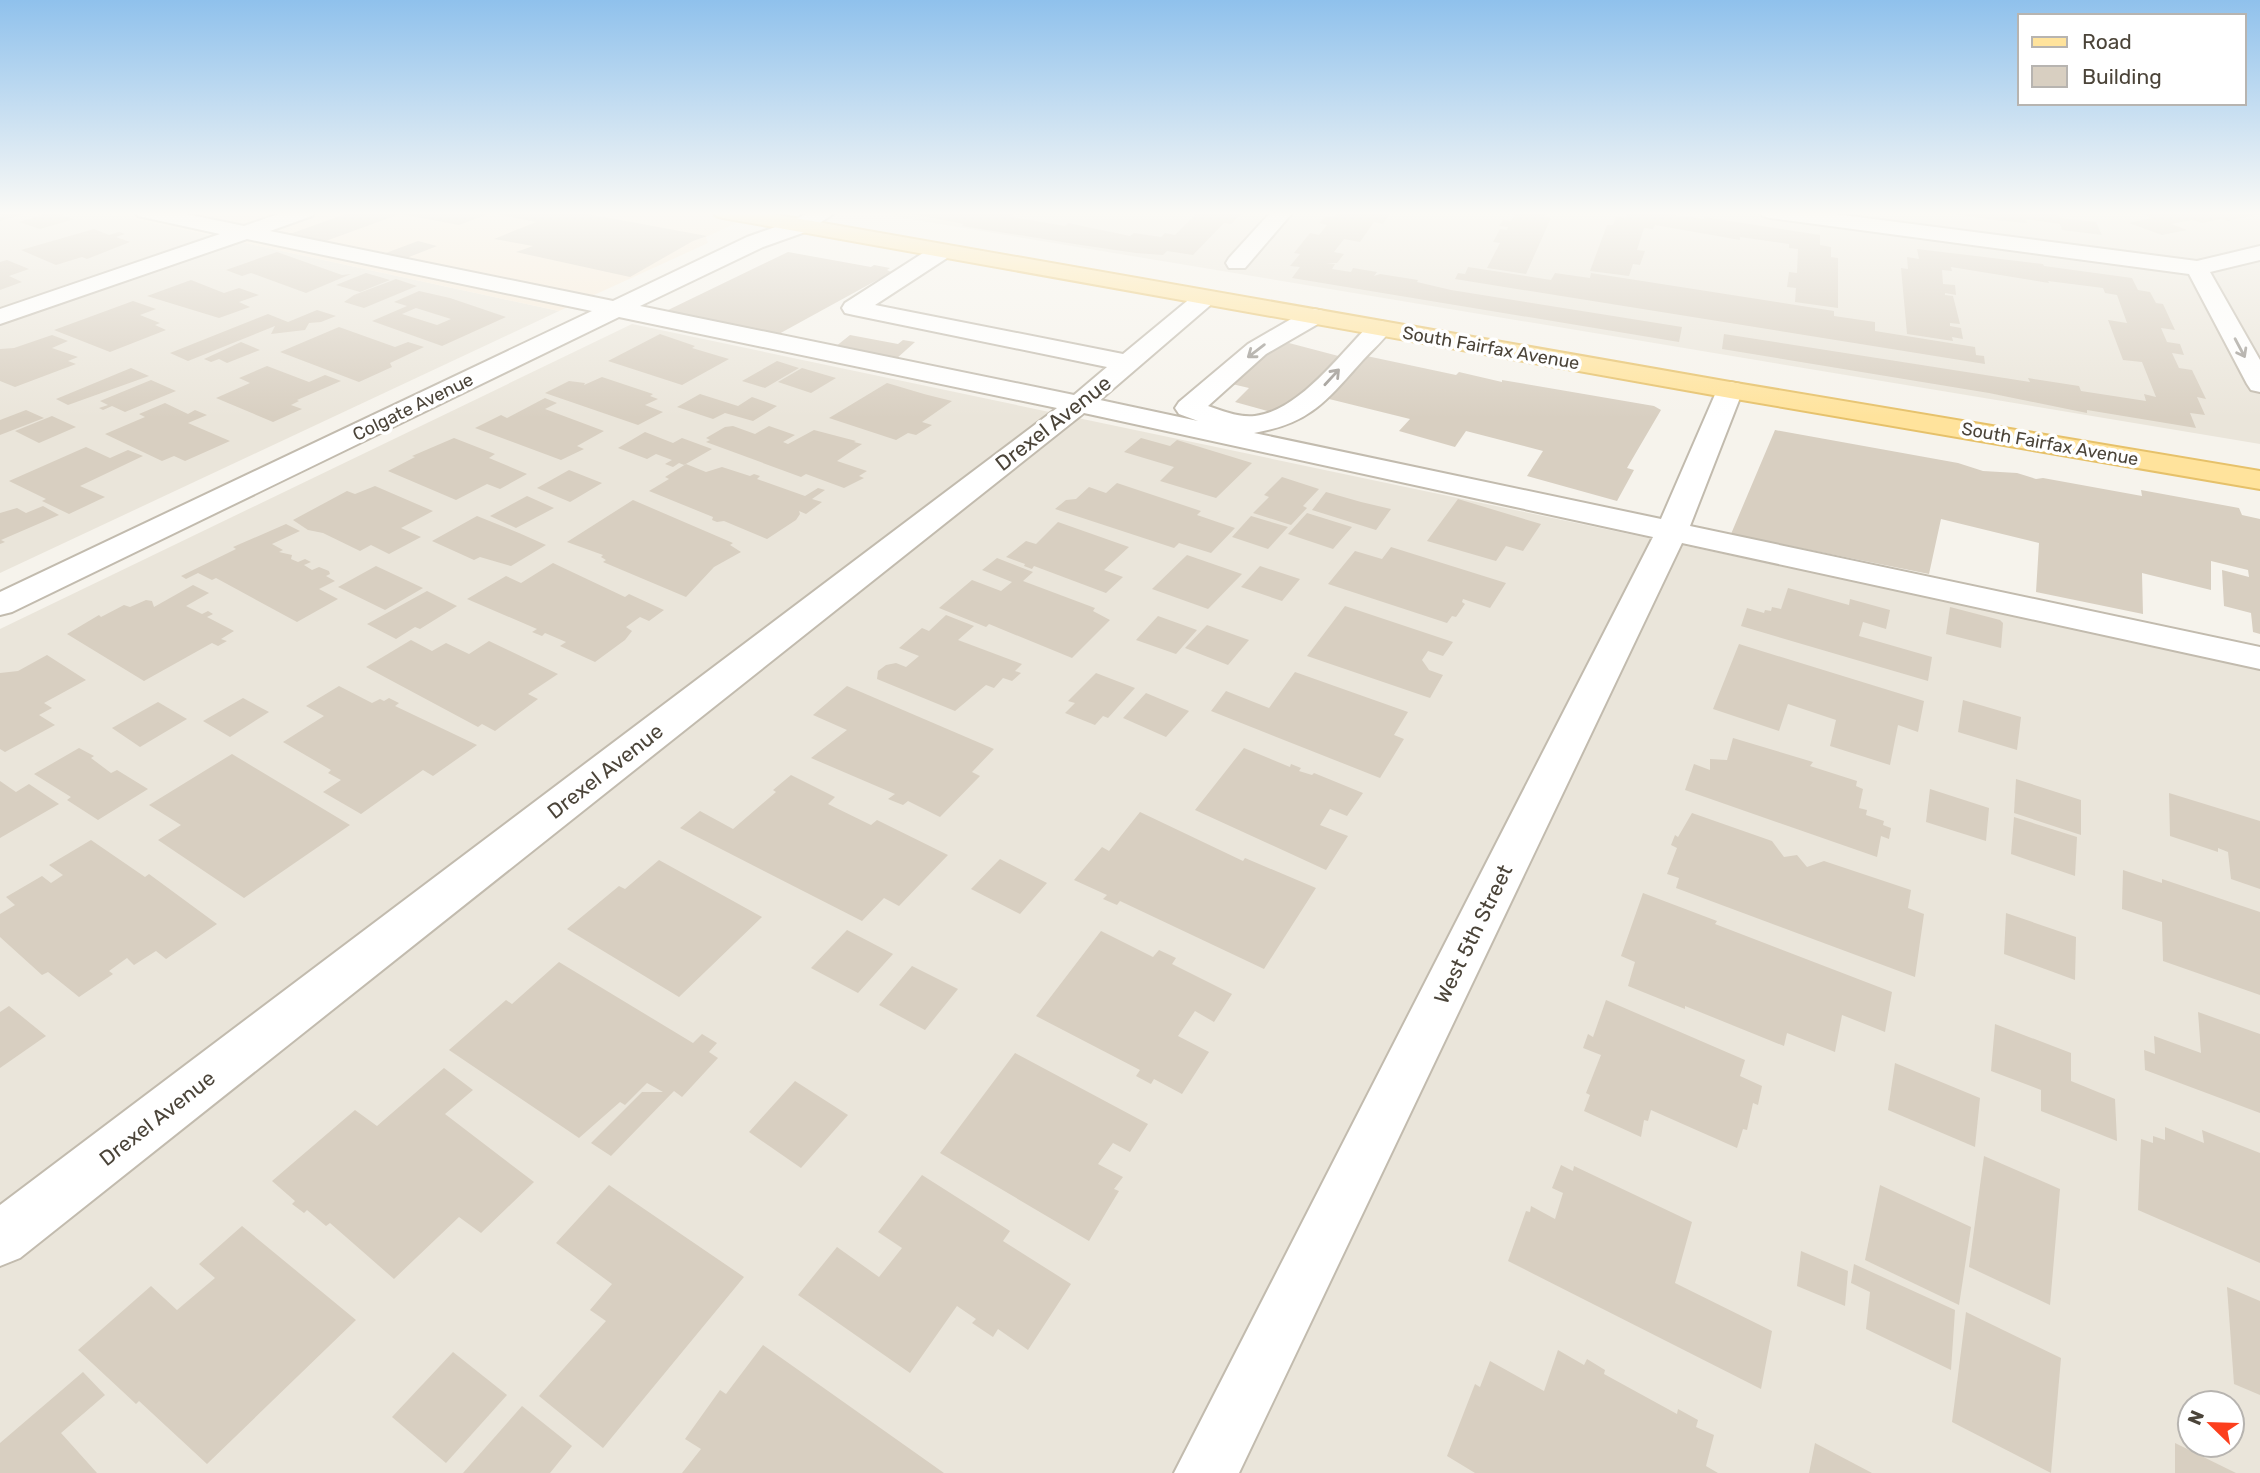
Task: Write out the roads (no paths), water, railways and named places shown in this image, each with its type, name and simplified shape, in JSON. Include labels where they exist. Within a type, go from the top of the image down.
[{"type":"main road","name":"South Fairfax Avenue","points":[[1109,281],[2260,480]]},
{"type":"street","points":[[0,317],[106,281]]},
{"type":"street","points":[[475,281],[616,310],[1102,384]]},
{"type":"street","name":"Colgate Avenue","points":[[0,605],[676,281]]},
{"type":"street","points":[[896,281],[854,308],[1102,384],[1203,420],[1672,531],[2260,658]]},
{"type":"street","points":[[2204,281],[2260,384]]},
{"type":"street","name":"Drexel Avenue","points":[[0,1239],[1102,384],[1206,298]]},
{"type":"street","points":[[1203,420],[1257,349],[1314,316]]},
{"type":"street","points":[[1203,420],[1252,427],[1275,424],[1289,417],[1380,328]]},
{"type":"street","name":"West 5th Street","points":[[1206,1473],[1672,531],[1730,390]]}]
